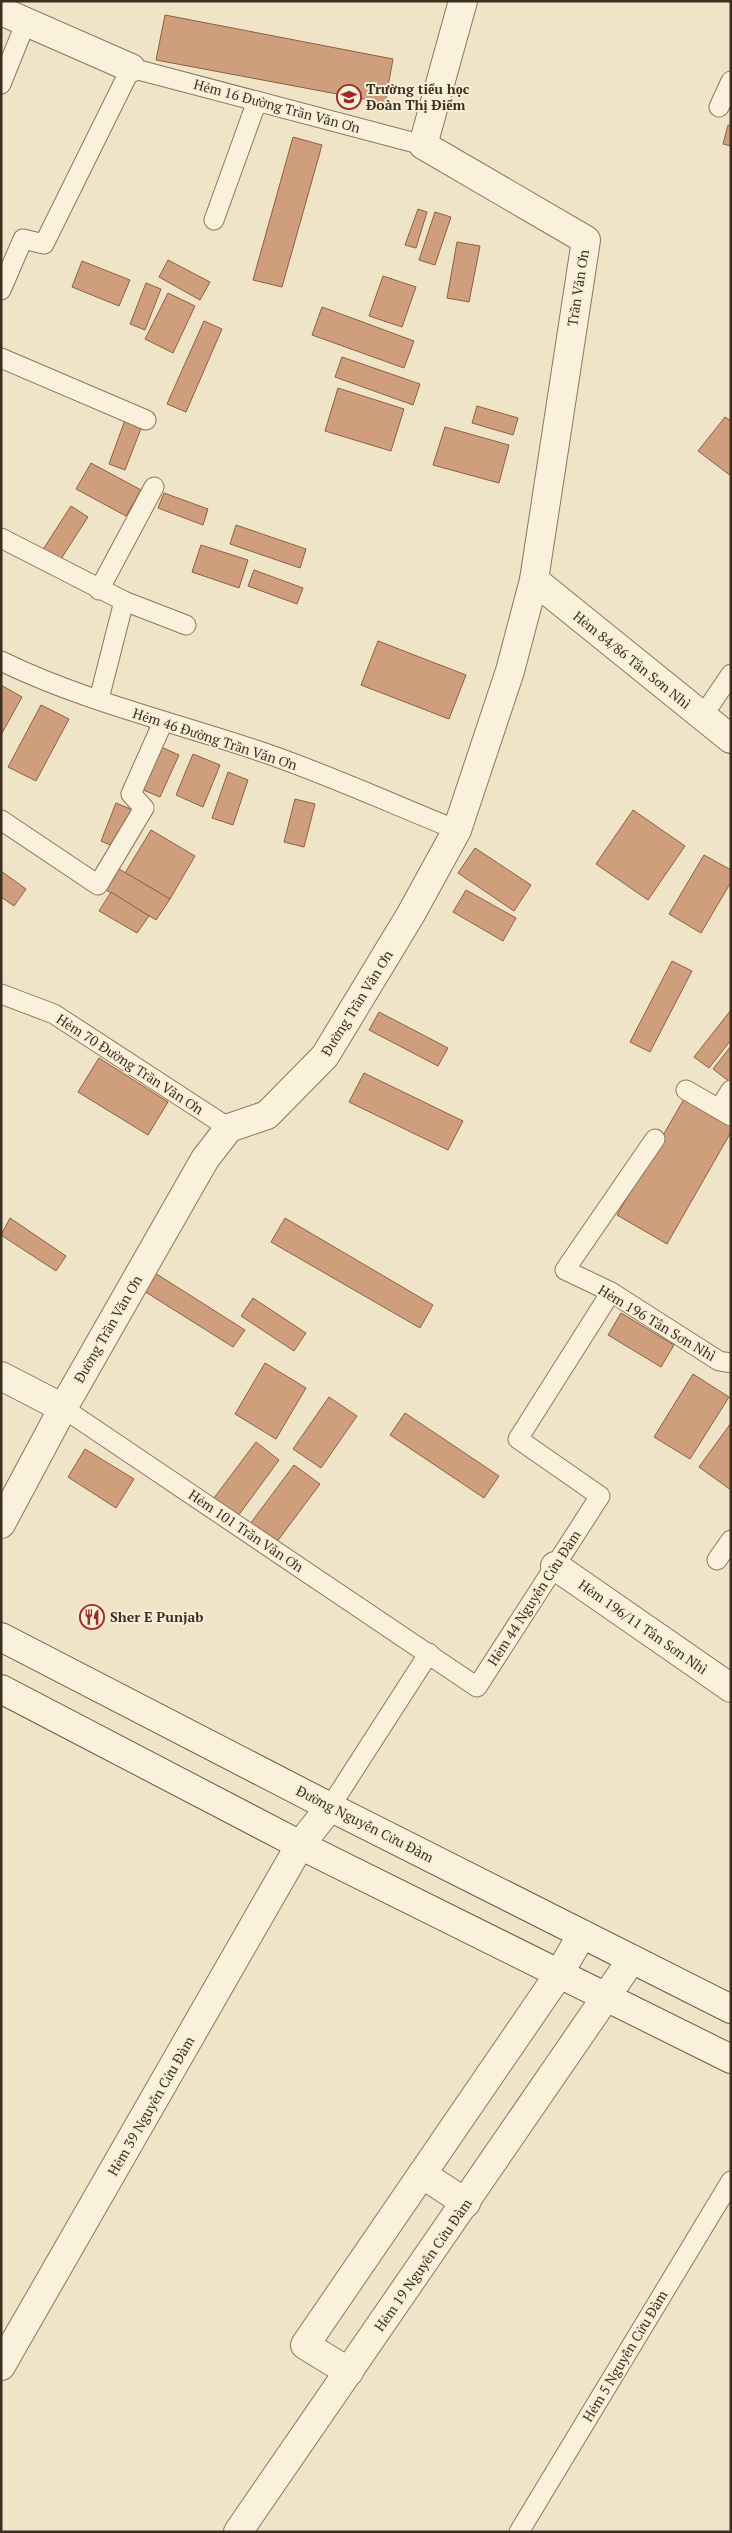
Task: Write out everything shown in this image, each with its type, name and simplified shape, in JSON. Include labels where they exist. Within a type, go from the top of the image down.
[{"type":"street","points":[[423,145],[463,1]]},
{"type":"street","points":[[1,11],[131,68]]},
{"type":"street","name":"Trần Văn Ơn","points":[[423,145],[586,240],[534,580]]},
{"type":"street","name":"Hẻm 84/86 Tân Sơn Nhì","points":[[534,580],[731,739]]},
{"type":"street","name":"Đường Trần Văn Ơn","points":[[1,1524],[63,1408],[205,1159],[229,1128],[267,1115],[325,1056],[411,914],[457,830],[510,671],[534,580]]},
{"type":"street","points":[[1,1376],[63,1408]]},
{"type":"street","name":"Hẻm 196/11 Tân Sơn Nhì","points":[[555,1566],[731,1688]]},
{"type":"street","name":"Đường Nguyễn Cửu Đàm","points":[[1,1636],[330,1806],[731,2009]]},
{"type":"street","points":[[1,1689],[300,1845],[731,2059]]},
{"type":"street","points":[[300,1845],[330,1806]]},
{"type":"street","name":"Hẻm 39 Nguyễn Cửu Đàm","points":[[1,2366],[300,1845]]},
{"type":"street","points":[[349,2372],[305,2344],[559,1974],[582,1934]]},
{"type":"street","name":"Hẻm 19 Nguyễn Cửu Đàm","points":[[238,2532],[632,1959]]},
{"type":"street","points":[[422,2174],[466,2203]]},
{"type":"lane","points":[[1,84],[26,22]]},
{"type":"lane","name":"Hẻm 16 Đường Trần Văn Ơn","points":[[131,68],[423,145]]},
{"type":"lane","points":[[1,290],[9,248],[23,239],[44,244],[131,68]]},
{"type":"lane","points":[[719,107],[731,81]]},
{"type":"lane","points":[[214,220],[257,101]]},
{"type":"lane","points":[[1,358],[146,420]]},
{"type":"lane","points":[[99,590],[154,487]]},
{"type":"lane","points":[[1,538],[99,590],[186,625]]},
{"type":"lane","points":[[99,699],[124,601]]},
{"type":"lane","name":"Hẻm 46 Đường Trần Văn Ơn","points":[[1,661],[25,673],[163,722],[260,751],[457,830]]},
{"type":"lane","points":[[702,717],[731,674]]},
{"type":"lane","points":[[1,820],[98,885],[144,808],[131,794],[163,722]]},
{"type":"lane","name":"Hẻm 70 Đường Trần Văn Ơn","points":[[1,994],[54,1014],[229,1128]]},
{"type":"lane","points":[[686,1090],[725,1112],[731,1090]]},
{"type":"lane","name":"Hẻm 196 Tân Sơn Nhì","points":[[655,1139],[565,1270],[611,1292],[719,1361],[731,1363]]},
{"type":"lane","name":"Hẻm 44 Nguyễn Cửu Đàm","points":[[429,1653],[477,1687],[600,1496],[518,1440],[611,1292]]},
{"type":"lane","name":"Hẻm 101 Trần Văn Ơn","points":[[63,1408],[429,1653]]},
{"type":"lane","points":[[717,1560],[731,1540]]},
{"type":"lane","points":[[330,1806],[429,1653]]},
{"type":"lane","name":"Hẻm 5 Nguyễn Cửu Đàm","points":[[519,2532],[731,2181]]},
{"type":"building","points":[[165,15],[393,59],[385,103],[156,60]]},
{"type":"building","points":[[728,125],[731,126],[731,146],[723,144]]},
{"type":"building","points":[[293,137],[322,145],[282,287],[253,280]]},
{"type":"building","points":[[418,209],[427,212],[416,248],[405,245]]},
{"type":"building","points":[[435,212],[451,217],[435,265],[419,260]]},
{"type":"building","points":[[457,242],[480,246],[469,302],[447,298]]},
{"type":"building","points":[[168,260],[210,282],[200,300],[159,277]]},
{"type":"building","points":[[82,261],[130,280],[119,306],[72,287]]},
{"type":"building","points":[[383,276],[416,287],[402,327],[369,316]]},
{"type":"building","points":[[146,283],[161,289],[145,330],[130,324]]},
{"type":"building","points":[[168,293],[195,306],[173,353],[145,339]]},
{"type":"building","points":[[322,307],[414,341],[404,368],[312,335]]},
{"type":"building","points":[[204,321],[222,329],[186,412],[167,404]]},
{"type":"building","points":[[342,357],[420,384],[413,405],[335,377]]},
{"type":"building","points":[[338,388],[404,409],[391,451],[325,431]]},
{"type":"building","points":[[477,406],[518,418],[513,435],[472,423]]},
{"type":"building","points":[[725,417],[731,421],[731,476],[698,451]]},
{"type":"building","points":[[125,420],[142,426],[125,470],[109,464]]},
{"type":"building","points":[[445,427],[509,445],[499,483],[433,465]]},
{"type":"building","points":[[91,463],[141,490],[126,516],[76,489]]},
{"type":"building","points":[[164,493],[208,509],[203,525],[158,508]]},
{"type":"building","points":[[71,506],[88,517],[59,562],[42,551]]},
{"type":"building","points":[[236,525],[306,549],[300,568],[230,544]]},
{"type":"building","points":[[201,545],[248,560],[239,588],[192,572]]},
{"type":"building","points":[[254,570],[303,588],[297,604],[248,586]]},
{"type":"building","points":[[378,641],[466,675],[449,719],[361,685]]},
{"type":"building","points":[[1,685],[22,697],[1,735]]},
{"type":"building","points":[[41,705],[69,719],[36,781],[8,767]]},
{"type":"building","points":[[159,746],[179,755],[160,797],[141,789]]},
{"type":"building","points":[[193,754],[220,765],[203,807],[176,795]]},
{"type":"building","points":[[228,772],[248,780],[233,825],[212,818]]},
{"type":"building","points":[[295,799],[315,804],[304,847],[284,842]]},
{"type":"building","points":[[116,803],[133,810],[117,848],[101,841]]},
{"type":"building","points":[[633,810],[685,846],[648,900],[596,864]]},
{"type":"building","points":[[151,830],[195,856],[170,899],[125,873]]},
{"type":"building","points":[[475,848],[531,885],[514,911],[458,873]]},
{"type":"building","points":[[704,855],[731,870],[731,882],[701,933],[669,914]]},
{"type":"building","points":[[114,866],[170,899],[156,920],[101,887]]},
{"type":"building","points":[[1,871],[26,889],[14,906],[1,897]]},
{"type":"building","points":[[466,890],[516,918],[503,941],[453,912]]},
{"type":"building","points":[[111,892],[149,916],[137,933],[99,911]]},
{"type":"building","points":[[672,961],[692,971],[650,1052],[630,1042]]},
{"type":"building","points":[[731,1010],[731,1040],[709,1068],[694,1057]]},
{"type":"building","points":[[379,1012],[448,1048],[438,1066],[369,1030]]},
{"type":"building","points":[[731,1046],[731,1081],[730,1082],[713,1069]]},
{"type":"building","points":[[99,1058],[168,1102],[148,1135],[78,1092]]},
{"type":"building","points":[[364,1073],[463,1121],[448,1150],[349,1102]]},
{"type":"building","points":[[684,1099],[731,1125],[731,1132],[667,1244],[617,1215]]},
{"type":"building","points":[[10,1218],[66,1256],[56,1271],[1,1235]]},
{"type":"building","points":[[285,1218],[433,1305],[420,1328],[271,1242]]},
{"type":"building","points":[[155,1273],[245,1330],[233,1347],[144,1291]]},
{"type":"building","points":[[253,1298],[306,1333],[294,1351],[241,1316]]},
{"type":"building","points":[[621,1313],[674,1345],[661,1367],[608,1335]]},
{"type":"building","points":[[265,1363],[306,1388],[276,1439],[235,1414]]},
{"type":"building","points":[[693,1374],[729,1397],[690,1459],[654,1437]]},
{"type":"building","points":[[329,1397],[357,1416],[321,1468],[293,1449]]},
{"type":"building","points":[[405,1413],[499,1476],[484,1498],[390,1435]]},
{"type":"building","points":[[731,1423],[731,1490],[699,1467]]},
{"type":"building","points":[[256,1442],[279,1460],[238,1516],[214,1498]]},
{"type":"building","points":[[85,1449],[134,1479],[116,1508],[68,1477]]},
{"type":"building","points":[[294,1465],[320,1484],[276,1543],[250,1524]]},
{"type":"place","name":"Trường tiểu học Đoàn Thị Điểm","points":[[349,97]]},
{"type":"place","name":"Sher E Punjab","points":[[92,1617]]}]
